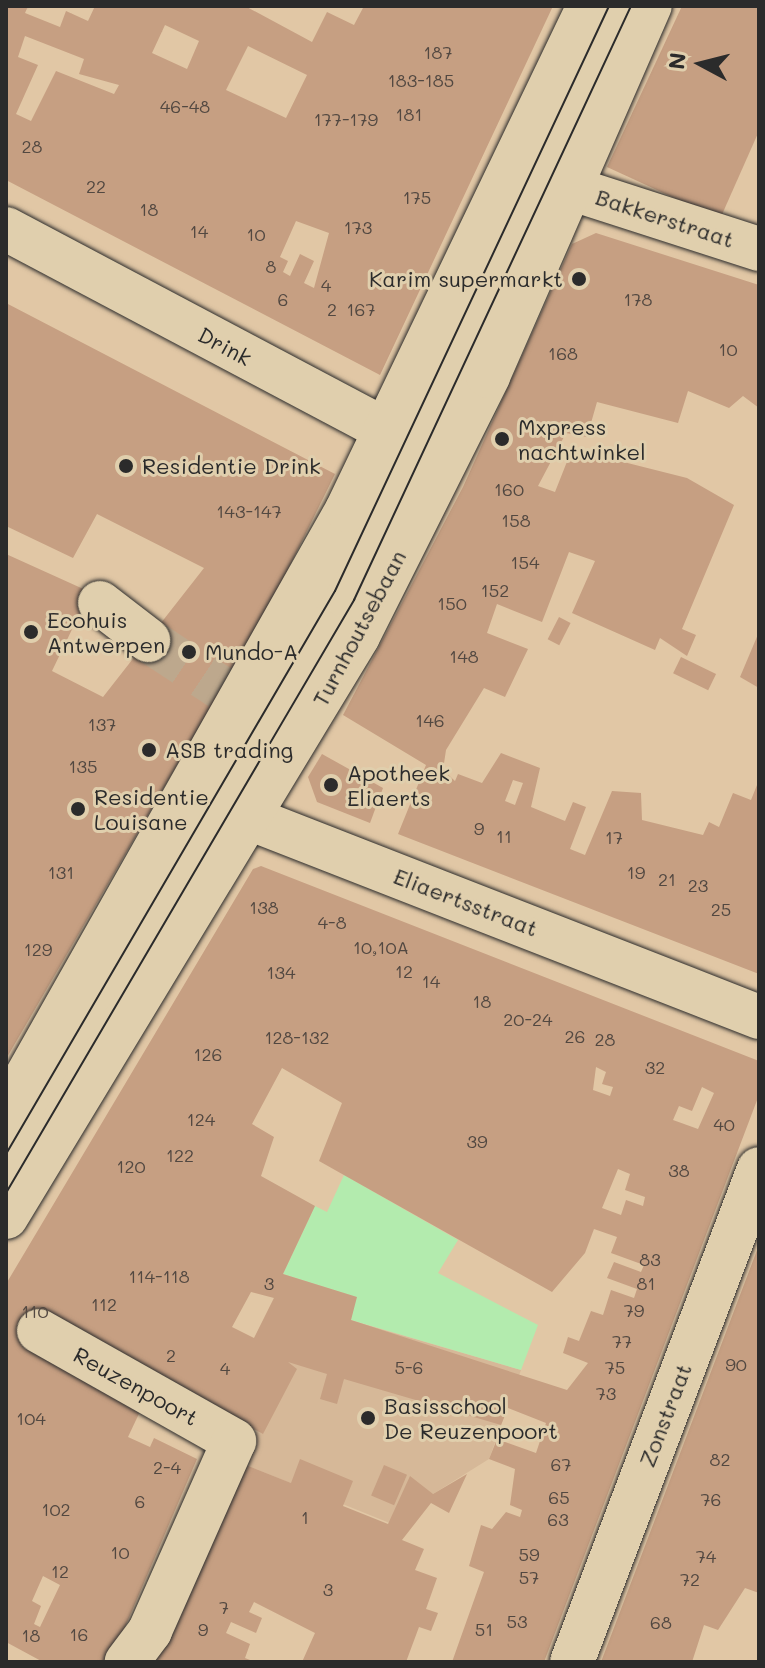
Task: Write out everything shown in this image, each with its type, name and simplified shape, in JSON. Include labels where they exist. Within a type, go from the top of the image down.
[{"type":"main road","name":"Turnhoutsebaan","points":[[6,1217],[232,809],[345,659],[416,446],[589,6]]},
{"type":"main road","points":[[416,446],[620,6]]},
{"type":"main road","name":"Turnhoutsebaan","points":[[6,1113],[169,828],[230,694],[416,446],[570,188],[650,6]]},
{"type":"main road","name":"Bakkerstraat","points":[[570,188],[759,249]]},
{"type":"main road","name":"Drink","points":[[6,229],[416,446]]},
{"type":"main road","points":[[100,603],[148,640]]},
{"type":"main road","points":[[169,828],[232,809]]},
{"type":"main road","points":[[6,1174],[232,809]]},
{"type":"main road","name":"Eliaertsstraat","points":[[232,809],[759,1017]]},
{"type":"main road","name":"Zonstraat","points":[[572,1662],[759,1169]]},
{"type":"main road","name":"Reuzenpoort","points":[[39,1331],[234,1441],[150,1631],[127,1662]]},
{"type":"shaded area","name":"Basisschool De Reuzenpoort","points":[[274,1298],[521,1370],[489,1459],[433,1494],[407,1530],[241,1463],[257,1431],[219,1410]]},
{"type":"green space","points":[[344,1175],[458,1240],[438,1273],[538,1325],[521,1370],[351,1320],[356,1297],[283,1274],[315,1206],[327,1212]]},
{"type":"building","points":[[6,6],[28,6],[25,13],[60,27],[66,11],[88,21],[95,6],[245,6],[312,42],[327,12],[354,25],[364,6],[553,6],[380,375],[6,180]],"holes":[[[165,25],[199,41],[187,69],[152,53]],[[25,36],[84,59],[79,74],[119,85],[114,94],[56,71],[31,121],[16,114],[38,65],[18,57]],[[248,46],[307,75],[286,118],[226,90]],[[296,221],[329,233],[314,288],[304,283],[314,261],[300,254],[290,276],[283,272],[288,261],[280,257]]]},
{"type":"building","points":[[682,6],[759,6],[759,131],[720,219],[607,167]]},
{"type":"building","points":[[596,233],[759,285],[759,408],[743,396],[729,408],[688,391],[678,423],[597,402],[587,437],[566,433],[538,486],[555,492],[572,449],[687,478],[734,505],[682,629],[696,635],[687,656],[660,638],[655,650],[572,613],[595,561],[569,552],[542,622],[497,604],[487,633],[528,649],[505,697],[484,688],[446,750],[443,770],[455,781],[458,774],[482,783],[501,753],[540,768],[531,807],[565,821],[573,802],[586,807],[570,849],[585,855],[612,791],[641,793],[642,820],[703,835],[709,822],[719,827],[733,793],[751,800],[759,780],[759,974],[398,834],[426,765],[343,715],[463,487],[572,244]],"holes":[[[513,780],[523,783],[515,805],[505,801]]]},
{"type":"building","points":[[6,303],[335,474],[272,602],[6,1059],[6,554],[90,592],[52,671],[103,697],[204,568],[97,514],[73,558],[6,526]]},
{"type":"building","points":[[559,617],[571,623],[559,645],[548,639]]},
{"type":"building","points":[[759,632],[759,688],[740,677]]},
{"type":"building","points":[[681,657],[716,674],[708,690],[673,673]]},
{"type":"building","points":[[322,754],[383,788],[370,823],[317,802],[308,777]]},
{"type":"building","points":[[261,866],[759,1061],[759,1095],[544,1662],[452,1662],[484,1572],[469,1566],[481,1525],[492,1529],[506,1512],[520,1517],[522,1510],[510,1505],[515,1469],[489,1459],[497,1439],[536,1453],[546,1423],[508,1408],[501,1425],[344,1379],[337,1404],[320,1399],[327,1374],[288,1362],[297,1369],[263,1434],[219,1410],[144,1403],[128,1437],[150,1447],[154,1438],[197,1459],[110,1662],[43,1662],[6,1642],[6,1284],[253,869]],"holes":[[[596,1067],[606,1072],[602,1084],[613,1087],[610,1096],[593,1090]],[[282,1068],[342,1103],[319,1161],[552,1292],[585,1253],[594,1229],[617,1237],[611,1253],[644,1265],[641,1272],[614,1262],[607,1278],[637,1289],[634,1298],[611,1290],[603,1315],[591,1311],[579,1341],[568,1337],[563,1353],[588,1363],[567,1390],[351,1320],[357,1297],[283,1274],[315,1206],[261,1176],[274,1137],[252,1124]],[[702,1087],[714,1093],[698,1129],[673,1120],[679,1106],[692,1111]],[[618,1169],[630,1174],[625,1190],[645,1197],[643,1206],[626,1200],[621,1215],[602,1208]],[[251,1292],[274,1298],[254,1338],[232,1327]],[[43,1576],[60,1585],[40,1627],[34,1624],[41,1606],[32,1601]]]},
{"type":"building","points":[[759,1245],[759,1593],[745,1588],[718,1630],[704,1625],[692,1662],[601,1662]]},
{"type":"building","points":[[300,1459],[353,1481],[343,1506],[388,1524],[410,1476],[433,1494],[467,1474],[449,1513],[431,1503],[402,1540],[424,1549],[415,1570],[437,1578],[426,1609],[438,1613],[431,1631],[419,1627],[406,1662],[302,1662],[315,1633],[254,1602],[249,1612],[262,1618],[256,1633],[231,1622],[226,1633],[250,1644],[245,1658],[255,1662],[155,1662],[241,1463],[291,1483]]},
{"type":"building","points":[[384,1465],[407,1475],[394,1505],[371,1495]]},
{"type":"tunnel","points":[[148,640],[221,688]]},
{"type":"tram line","points":[[6,1154],[335,591],[609,6]]},
{"type":"tram line","points":[[6,1193],[354,600],[631,6]]},
{"type":"place","name":"Karim supermarkt","points":[[579,279]]},
{"type":"place","name":"Mxpress nachtwinkel","points":[[502,439]]},
{"type":"place","name":"Residentie Drink","points":[[126,466]]},
{"type":"place","name":"Ecohuis Antwerpen","points":[[31,632]]},
{"type":"place","name":"Mundo-A","points":[[189,652]]},
{"type":"place","name":"ASB trading","points":[[149,750]]},
{"type":"place","name":"Apotheek Eliaerts","points":[[331,785]]},
{"type":"place","name":"Residentie Louisane","points":[[78,809]]},
{"type":"place","name":"Basisschool De Reuzenpoort","points":[[368,1418]]}]
